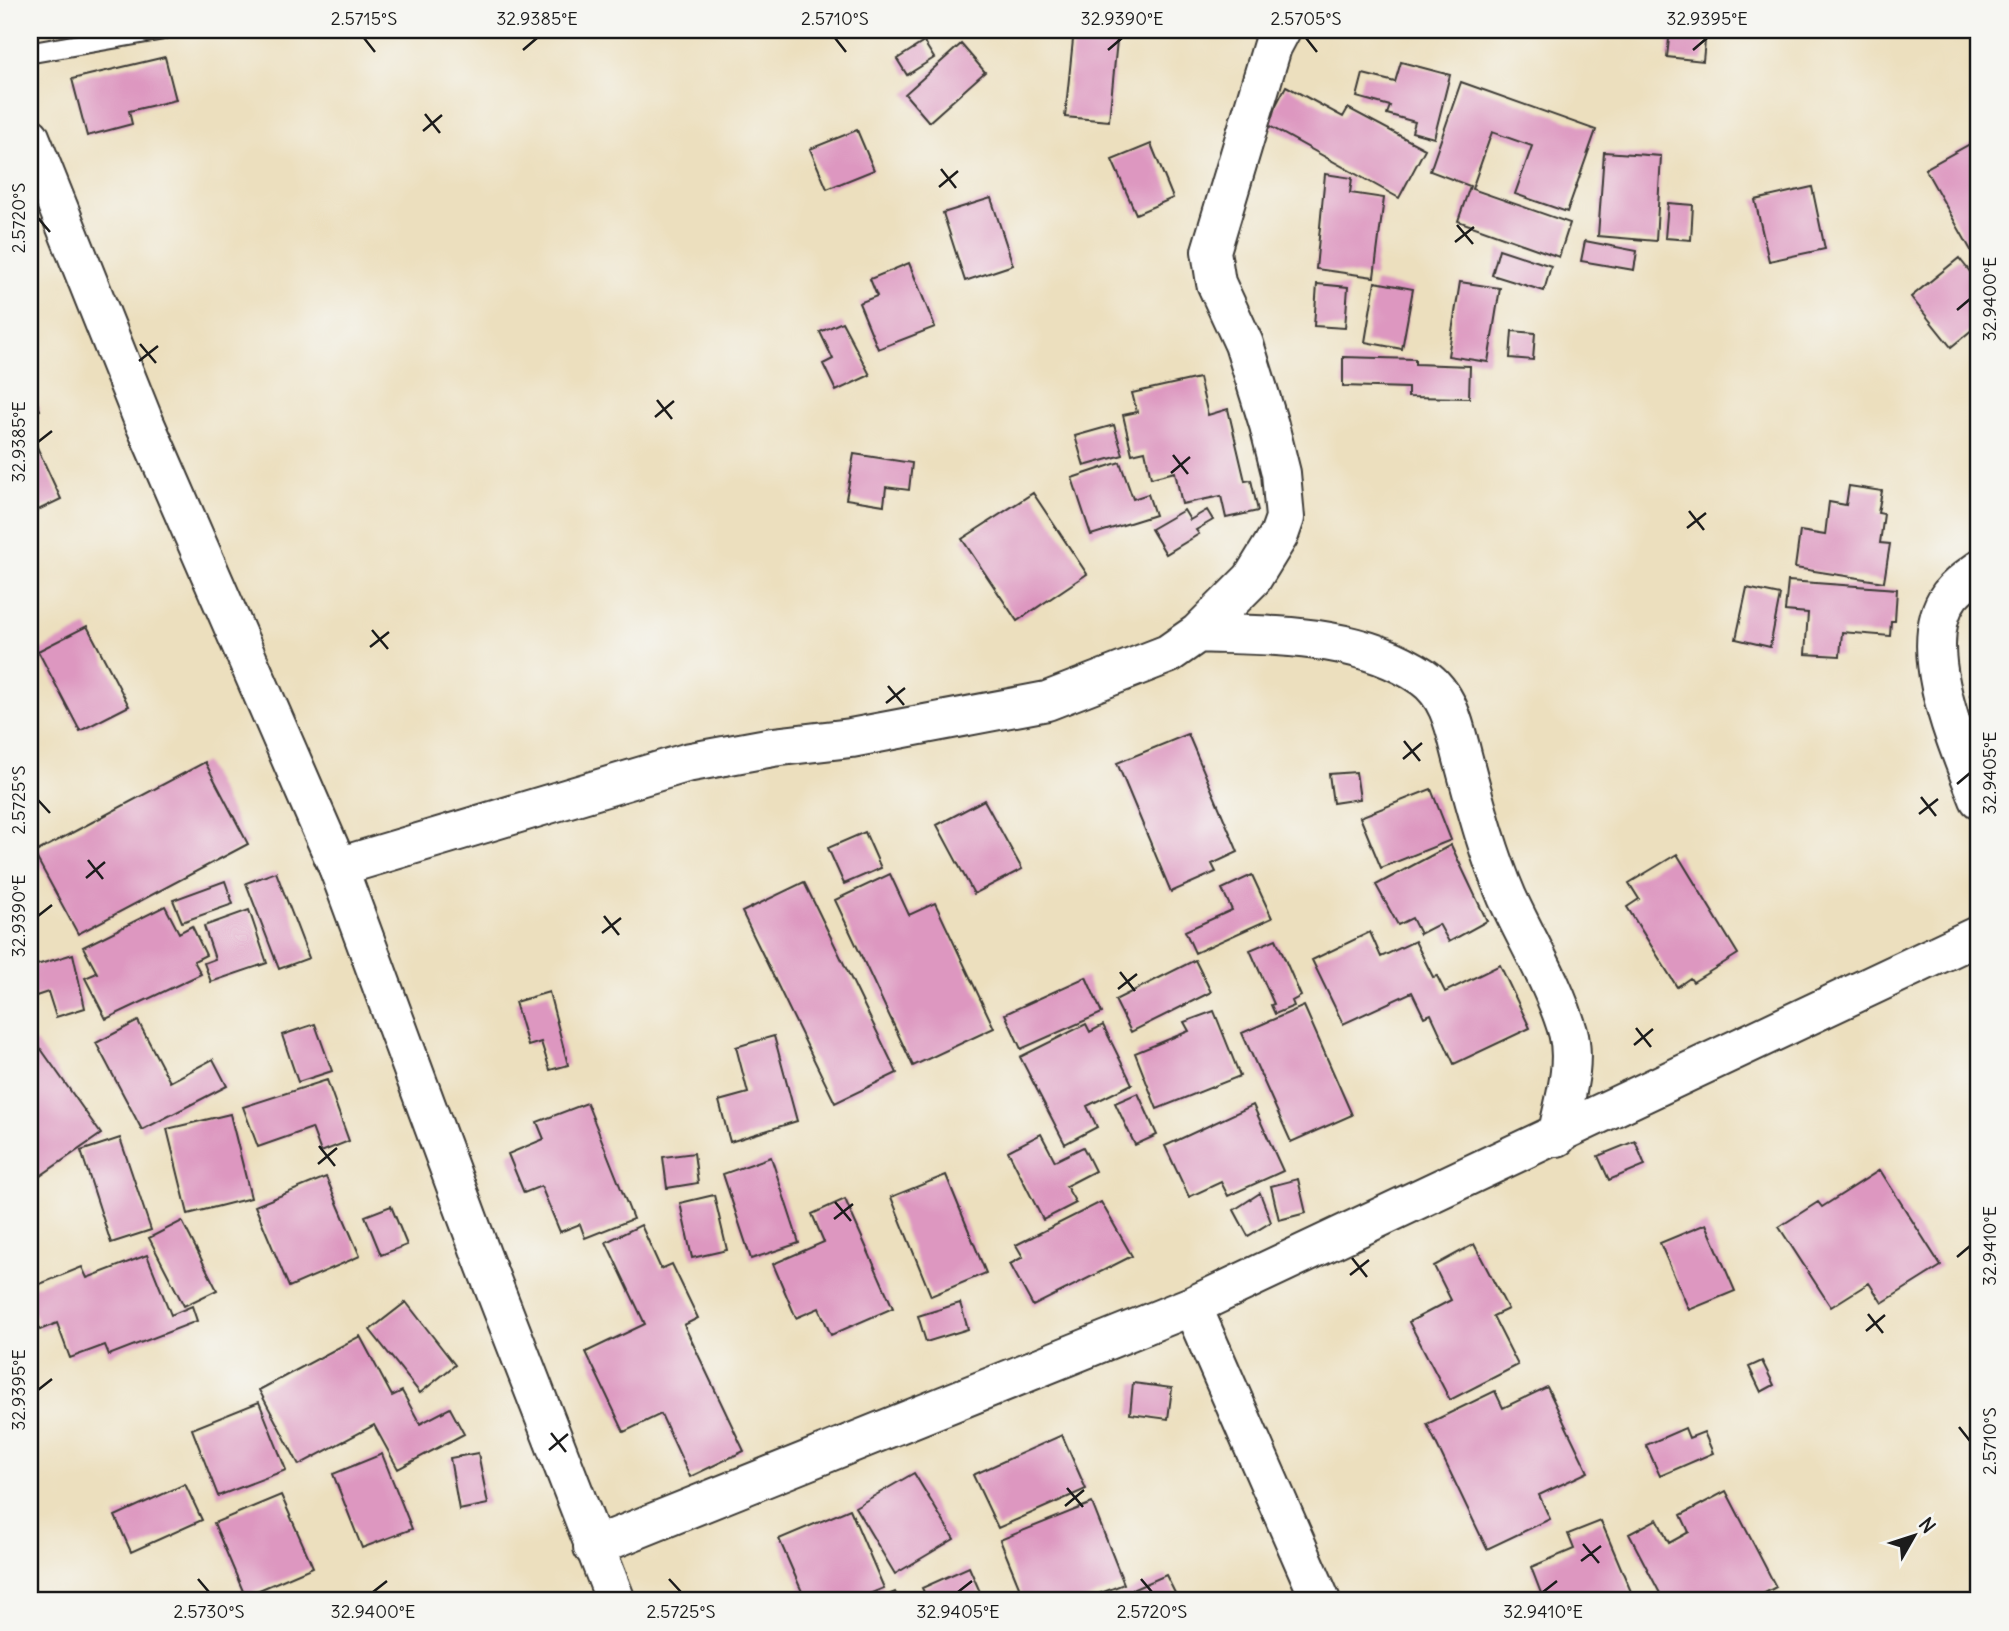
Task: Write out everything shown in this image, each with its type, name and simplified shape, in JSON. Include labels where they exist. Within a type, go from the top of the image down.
[{"type":"street","points":[[338,867],[686,763],[773,747],[851,738],[1047,701],[1168,654],[1198,633],[1252,579],[1279,535],[1285,518],[1281,473],[1269,425],[1244,344],[1216,283],[1211,251],[1272,47],[1281,30]]},
{"type":"street","points":[[30,137],[142,418],[338,867],[593,1547],[617,1601]]},
{"type":"street","points":[[1979,570],[1949,597],[1938,622],[1936,654],[1948,712],[1979,799]]},
{"type":"street","points":[[1198,633],[1273,636],[1358,647],[1388,657],[1425,678],[1440,694],[1451,716],[1488,848],[1569,1034],[1570,1069],[1557,1137]]},
{"type":"street","points":[[593,1547],[1192,1306],[1557,1137],[1979,935]]},
{"type":"street","points":[[1192,1306],[1321,1601]]},
{"type":"lane","points":[[30,53],[161,30]]},
{"type":"building","points":[[1074,30],[1118,30],[1109,121],[1065,117]]},
{"type":"building","points":[[1670,30],[1706,30],[1703,61],[1667,57]]},
{"type":"building","points":[[924,42],[934,58],[907,75],[897,59]]},
{"type":"building","points":[[961,44],[985,72],[929,122],[905,94]]},
{"type":"building","points":[[165,57],[176,100],[129,111],[132,124],[87,136],[72,79]]},
{"type":"building","points":[[1401,62],[1450,75],[1434,138],[1412,132],[1415,122],[1387,114],[1390,106],[1357,97],[1363,74],[1395,82]]},
{"type":"building","points":[[1461,82],[1596,130],[1567,212],[1515,194],[1532,146],[1492,132],[1472,189],[1570,223],[1559,257],[1458,221],[1470,186],[1430,171]]},
{"type":"building","points":[[1286,86],[1343,117],[1348,108],[1425,149],[1399,198],[1266,124]]},
{"type":"building","points":[[857,130],[874,170],[827,189],[810,149]]},
{"type":"building","points":[[1979,139],[1979,251],[1973,254],[1925,169]]},
{"type":"building","points":[[1151,144],[1173,198],[1136,214],[1112,160]]},
{"type":"building","points":[[1604,152],[1661,156],[1656,241],[1598,236]]},
{"type":"building","points":[[1325,174],[1352,178],[1350,193],[1384,198],[1374,277],[1316,269]]},
{"type":"building","points":[[1812,187],[1825,249],[1769,261],[1755,200]]},
{"type":"building","points":[[991,198],[1013,265],[965,281],[943,213]]},
{"type":"building","points":[[1668,203],[1693,205],[1691,240],[1665,238]]},
{"type":"building","points":[[1585,241],[1637,251],[1634,270],[1581,261]]},
{"type":"building","points":[[1499,249],[1551,266],[1544,291],[1492,275]]},
{"type":"building","points":[[1959,258],[1979,283],[1979,324],[1951,347],[1911,297]]},
{"type":"building","points":[[909,263],[935,327],[878,349],[859,303],[877,296],[870,279]]},
{"type":"building","points":[[1375,282],[1413,289],[1402,349],[1365,342]]},
{"type":"building","points":[[1460,282],[1500,288],[1488,362],[1448,356]]},
{"type":"building","points":[[1317,284],[1348,287],[1345,328],[1314,326]]},
{"type":"building","points":[[842,322],[870,375],[836,391],[823,364],[833,359],[820,332]]},
{"type":"building","points":[[1512,331],[1535,333],[1533,360],[1510,358]]},
{"type":"building","points":[[1343,357],[1415,359],[1415,364],[1470,366],[1469,398],[1408,397],[1408,388],[1343,386]]},
{"type":"building","points":[[1199,378],[1208,415],[1228,409],[1245,481],[1251,480],[1258,511],[1226,518],[1221,496],[1182,504],[1175,472],[1151,478],[1145,451],[1132,454],[1123,415],[1137,412],[1132,393]]},
{"type":"building","points":[[30,387],[40,410],[30,415]]},
{"type":"building","points":[[1114,425],[1123,455],[1084,466],[1075,436]]},
{"type":"building","points":[[30,432],[61,499],[30,514]]},
{"type":"building","points":[[854,454],[912,463],[909,490],[886,487],[884,505],[846,499]]},
{"type":"building","points":[[1120,462],[1133,499],[1148,494],[1155,515],[1091,535],[1072,478]]},
{"type":"building","points":[[1849,486],[1882,491],[1878,513],[1884,514],[1880,543],[1890,544],[1884,582],[1795,568],[1800,531],[1825,535],[1829,502],[1846,505]]},
{"type":"building","points":[[1033,493],[1087,574],[1017,621],[962,539]]},
{"type":"building","points":[[1184,510],[1190,520],[1207,510],[1213,520],[1196,530],[1199,534],[1166,554],[1151,529]]},
{"type":"building","points":[[1788,581],[1897,589],[1895,621],[1891,621],[1890,636],[1842,632],[1840,656],[1805,654],[1808,613],[1785,611]]},
{"type":"building","points":[[1747,588],[1780,595],[1770,647],[1736,639]]},
{"type":"building","points":[[87,626],[129,706],[80,731],[38,651]]},
{"type":"building","points":[[1979,681],[1979,700],[1970,695]]},
{"type":"building","points":[[1188,734],[1238,852],[1212,864],[1216,872],[1171,892],[1117,763]]},
{"type":"building","points":[[205,762],[248,844],[78,934],[34,853]]},
{"type":"building","points":[[1356,772],[1360,799],[1333,803],[1329,774]]},
{"type":"building","points":[[1431,789],[1451,840],[1381,868],[1360,817]]},
{"type":"building","points":[[984,800],[1022,869],[974,894],[937,825]]},
{"type":"building","points":[[865,832],[881,868],[844,884],[828,848]]},
{"type":"building","points":[[1451,845],[1487,921],[1449,942],[1439,924],[1420,934],[1412,918],[1398,925],[1376,885]]},
{"type":"building","points":[[1677,854],[1738,954],[1693,982],[1690,978],[1677,987],[1627,907],[1639,899],[1629,883]]},
{"type":"building","points":[[276,872],[309,958],[279,969],[246,883]]},
{"type":"building","points":[[890,874],[909,915],[935,903],[994,1028],[913,1066],[835,900]]},
{"type":"building","points":[[1252,875],[1272,918],[1195,953],[1185,931],[1232,910],[1222,889]]},
{"type":"building","points":[[225,881],[233,904],[182,922],[173,900]]},
{"type":"building","points":[[804,882],[897,1073],[835,1103],[742,912]]},
{"type":"building","points":[[165,906],[179,933],[192,926],[206,955],[194,961],[201,974],[106,1019],[85,978],[97,973],[83,947]]},
{"type":"building","points":[[249,910],[267,963],[211,982],[204,963],[215,959],[204,926]]},
{"type":"building","points":[[1370,932],[1381,957],[1415,941],[1433,977],[1437,976],[1445,992],[1500,965],[1530,1028],[1454,1064],[1431,1014],[1424,1017],[1412,992],[1343,1024],[1312,960]]},
{"type":"building","points":[[1276,939],[1301,996],[1292,1001],[1294,1006],[1275,1014],[1271,1005],[1274,1004],[1250,950]]},
{"type":"building","points":[[73,954],[85,1008],[56,1017],[48,992],[30,998],[30,967]]},
{"type":"building","points":[[1195,960],[1211,992],[1131,1032],[1115,1000]]},
{"type":"building","points":[[1086,977],[1102,1013],[1021,1049],[1005,1014]]},
{"type":"building","points":[[549,992],[568,1065],[550,1070],[541,1042],[528,1046],[515,1002]]},
{"type":"building","points":[[1304,1006],[1352,1115],[1291,1142],[1242,1033]]},
{"type":"building","points":[[1214,1011],[1240,1076],[1157,1109],[1135,1053],[1189,1031],[1184,1022]]},
{"type":"building","points":[[138,1021],[170,1082],[213,1059],[227,1086],[142,1130],[96,1043]]},
{"type":"building","points":[[315,1024],[332,1071],[298,1082],[282,1035]]},
{"type":"building","points":[[1086,1024],[1090,1032],[1103,1025],[1132,1084],[1087,1106],[1097,1127],[1065,1144],[1020,1057]]},
{"type":"building","points":[[774,1036],[797,1121],[730,1142],[719,1101],[748,1093],[736,1047]]},
{"type":"building","points":[[36,1042],[101,1134],[30,1183],[30,1046]]},
{"type":"building","points":[[327,1080],[349,1141],[321,1152],[312,1128],[258,1147],[243,1107]]},
{"type":"building","points":[[1138,1093],[1157,1135],[1135,1145],[1115,1103]]},
{"type":"building","points":[[587,1103],[633,1219],[585,1238],[580,1224],[560,1232],[541,1186],[524,1193],[508,1154],[544,1139],[537,1122]]},
{"type":"building","points":[[1253,1105],[1283,1171],[1228,1196],[1221,1182],[1189,1197],[1165,1146]]},
{"type":"building","points":[[230,1114],[251,1198],[188,1214],[167,1129]]},
{"type":"building","points":[[1041,1134],[1055,1161],[1083,1147],[1095,1171],[1066,1186],[1076,1203],[1043,1220],[1008,1151]]},
{"type":"building","points":[[120,1138],[151,1230],[111,1243],[81,1151]]},
{"type":"building","points":[[1635,1141],[1645,1165],[1609,1180],[1598,1156]]},
{"type":"building","points":[[694,1153],[698,1183],[667,1188],[663,1157]]},
{"type":"building","points":[[771,1157],[799,1243],[751,1259],[723,1174]]},
{"type":"building","points":[[1880,1170],[1941,1266],[1882,1303],[1869,1283],[1831,1307],[1779,1227],[1818,1202],[1822,1207]]},
{"type":"building","points":[[946,1175],[986,1273],[931,1296],[891,1197]]},
{"type":"building","points":[[326,1177],[360,1256],[289,1287],[255,1206]]},
{"type":"building","points":[[1298,1179],[1306,1213],[1279,1220],[1271,1186]]},
{"type":"building","points":[[1260,1193],[1271,1222],[1248,1236],[1234,1210]]},
{"type":"building","points":[[714,1195],[727,1250],[692,1258],[680,1203]]},
{"type":"building","points":[[845,1199],[893,1308],[831,1335],[819,1308],[796,1318],[773,1264],[824,1242],[812,1214]]},
{"type":"building","points":[[1101,1202],[1132,1256],[1033,1306],[1010,1264],[1023,1257],[1016,1245]]},
{"type":"building","points":[[391,1206],[407,1245],[381,1255],[365,1216]]},
{"type":"building","points":[[182,1221],[217,1290],[184,1306],[149,1238]]},
{"type":"building","points":[[1706,1224],[1735,1291],[1689,1310],[1660,1243]]},
{"type":"building","points":[[641,1225],[661,1269],[672,1264],[698,1318],[684,1325],[744,1451],[690,1477],[661,1414],[624,1432],[586,1352],[645,1324],[606,1242]]},
{"type":"building","points":[[1474,1244],[1508,1309],[1493,1316],[1518,1365],[1450,1400],[1409,1322],[1451,1300],[1434,1266]]},
{"type":"building","points":[[147,1255],[171,1315],[192,1306],[197,1321],[109,1355],[105,1345],[70,1358],[57,1323],[40,1330],[30,1303],[30,1288],[82,1267],[87,1278]]},
{"type":"building","points":[[406,1302],[455,1365],[420,1393],[370,1330]]},
{"type":"building","points":[[960,1303],[968,1329],[926,1342],[918,1316]]},
{"type":"building","points":[[360,1336],[392,1396],[402,1391],[420,1424],[450,1408],[464,1434],[398,1469],[374,1425],[299,1465],[259,1390]]},
{"type":"building","points":[[1762,1361],[1774,1385],[1761,1392],[1749,1367]]},
{"type":"building","points":[[1133,1383],[1172,1388],[1168,1419],[1130,1414]]},
{"type":"building","points":[[1547,1387],[1588,1472],[1539,1495],[1550,1519],[1487,1549],[1427,1424],[1495,1391],[1503,1408]]},
{"type":"building","points":[[259,1402],[286,1470],[218,1496],[192,1429]]},
{"type":"building","points":[[1685,1428],[1689,1438],[1704,1432],[1713,1453],[1660,1476],[1646,1445]]},
{"type":"building","points":[[1062,1435],[1086,1489],[998,1528],[973,1475]]},
{"type":"building","points":[[478,1453],[488,1504],[459,1510],[450,1458]]},
{"type":"building","points":[[382,1454],[412,1529],[362,1548],[333,1474]]},
{"type":"building","points":[[914,1473],[954,1539],[895,1574],[855,1507]]},
{"type":"building","points":[[185,1484],[202,1520],[131,1552],[115,1516]]},
{"type":"building","points":[[1726,1491],[1776,1587],[1750,1601],[1708,1601],[1703,1592],[1685,1601],[1664,1601],[1629,1534],[1657,1519],[1669,1543],[1689,1532],[1681,1515]]},
{"type":"building","points":[[281,1495],[313,1567],[245,1596],[214,1523]]},
{"type":"building","points":[[1092,1503],[1124,1584],[1081,1601],[1025,1601],[1000,1540]]},
{"type":"building","points":[[850,1509],[884,1588],[852,1601],[806,1601],[779,1539]]},
{"type":"building","points":[[1601,1521],[1635,1601],[1544,1601],[1531,1567],[1574,1549],[1568,1534]]},
{"type":"building","points":[[969,1567],[984,1601],[928,1601],[922,1588]]},
{"type":"building","points":[[1166,1575],[1179,1601],[1107,1601]]},
{"type":"building","points":[[895,1592],[899,1601],[875,1601]]}]
